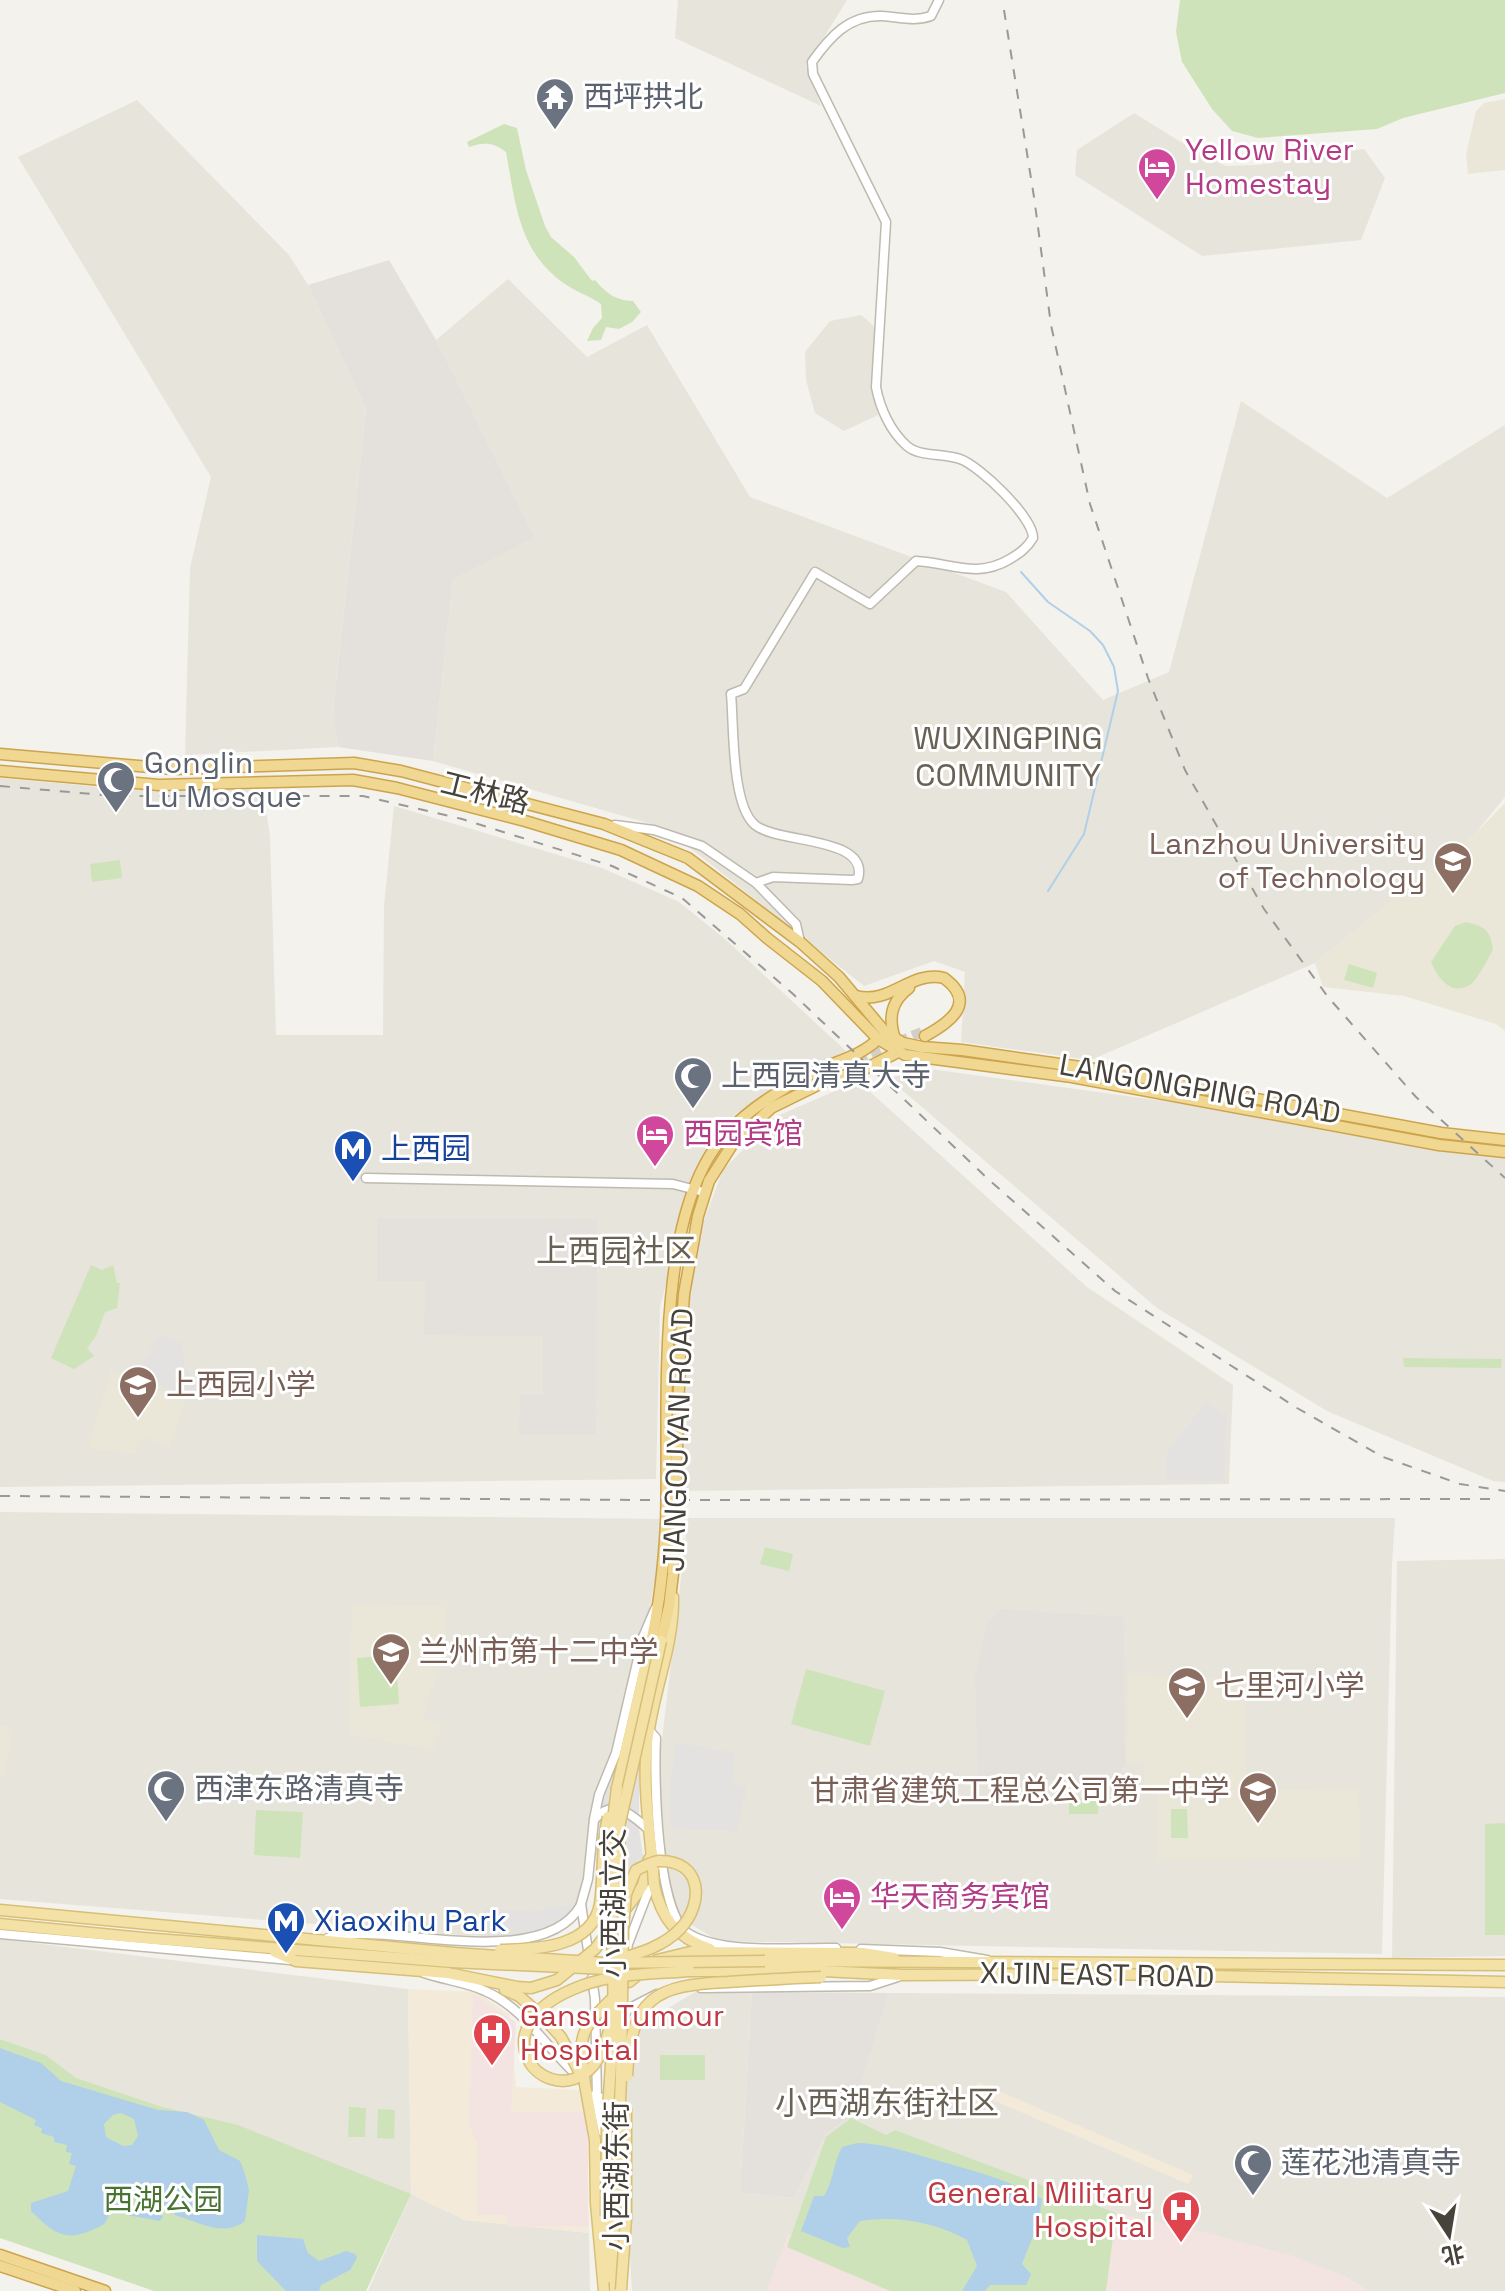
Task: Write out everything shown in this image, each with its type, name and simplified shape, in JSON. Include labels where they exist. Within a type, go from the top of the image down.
[{"type":"highway","name":"工林路","points":[[0,754],[173,769],[354,763],[377,766],[604,824],[688,858],[800,942],[895,1039]]},
{"type":"highway","name":"工林路","points":[[0,771],[159,785],[364,781],[525,821],[621,850],[698,886],[740,914],[822,981],[878,1039],[898,1052]]},
{"type":"highway","points":[[856,996],[880,998],[925,977],[944,978],[956,990],[958,1007],[955,1016],[943,1026],[923,1034],[951,1013],[953,998],[944,984],[936,981],[913,985],[900,994],[891,1015],[895,1039]]},
{"type":"highway","points":[[786,1089],[866,1051],[878,1039]]},
{"type":"highway","name":"LANGONGPING ROAD","points":[[895,1039],[922,1047],[1124,1073],[1441,1133],[1505,1140]]},
{"type":"highway","points":[[866,1051],[874,1054],[875,1063]]},
{"type":"highway","points":[[830,1079],[859,1072],[898,1052]]},
{"type":"highway","name":"LANGONGPING ROAD","points":[[898,1052],[1122,1085],[1430,1144],[1505,1152]]},
{"type":"highway","points":[[786,1089],[860,1062],[830,1079]]},
{"type":"highway","name":"JIANGOUYAN ROAD","points":[[656,1640],[673,1583],[682,1319],[690,1255],[706,1193],[719,1162],[751,1124],[771,1108],[830,1079]]},
{"type":"highway","name":"JIANGOUYAN ROAD","points":[[656,1640],[666,1526],[669,1331],[678,1253],[693,1189],[709,1156],[733,1126],[754,1108],[786,1089]]},
{"type":"highway","points":[[0,2255],[105,2291]]},
{"type":"highway","points":[[0,2266],[75,2291]]},
{"type":"main road","points":[[673,1583],[673,1626],[649,1730],[646,1774],[648,1829],[656,1852],[654,1885],[663,1915],[672,1927],[687,1939],[727,1954]]},
{"type":"main road","points":[[0,1910],[389,1947],[517,1950],[573,1939],[591,1925],[600,1904],[604,1831],[656,1640]]},
{"type":"main road","points":[[623,1929],[619,1827],[656,1640]]},
{"type":"main road","name":"小西湖立交","points":[[605,2291],[607,2125],[616,2023],[610,1843],[617,1788]]},
{"type":"main road","points":[[266,1949],[296,1961],[448,1973],[531,1988],[557,1980],[604,1938],[643,1885],[656,1852]]},
{"type":"main road","points":[[606,1963],[661,1944],[681,1928],[698,1896],[691,1876],[674,1862],[656,1861],[636,1870],[626,1894],[623,1929]]},
{"type":"main road","points":[[0,1924],[266,1949],[606,1963],[1505,1965]]},
{"type":"main road","name":"小西湖立交","points":[[619,2291],[615,2215],[623,1929]]},
{"type":"main road","points":[[389,1947],[452,1958],[562,1969],[822,1974]]},
{"type":"main road","points":[[605,2291],[596,2203],[595,2140],[580,2055],[585,2028],[629,1982],[657,1960],[690,1952],[863,1953],[918,1963]]},
{"type":"main road","points":[[616,2023],[596,2063],[576,2078],[559,2080],[545,2076],[531,2066],[524,2052],[528,2022],[538,2010],[580,1986],[620,1976],[690,1971]]},
{"type":"main road","points":[[619,2291],[626,2219],[629,2045],[635,2023],[658,1995],[687,1984],[822,1974]]},
{"type":"main road","name":"XIJIN EAST ROAD","points":[[822,1974],[1112,1974],[1505,1982]]},
{"type":"main road","points":[[485,1981],[519,1996],[543,2017],[561,2037],[585,2084]]},
{"type":"street","points":[[756,883],[773,877],[852,880],[860,875],[857,860],[845,849],[771,832],[754,824],[742,801],[735,774],[731,694],[744,689],[753,676],[815,572],[870,604],[916,561],[990,570],[1023,551],[1033,538],[1029,522],[981,470],[961,459],[908,448],[880,408],[876,387],[886,222],[813,74],[812,62],[833,33],[860,19],[879,16],[920,20],[931,16],[939,0]]},
{"type":"street","points":[[604,824],[654,830],[702,846],[756,883],[796,924],[800,942]]},
{"type":"street","points":[[366,1178],[673,1184],[706,1193]]},
{"type":"street","points":[[317,1940],[359,1934],[458,1941],[507,1940],[542,1935],[564,1927],[581,1904],[588,1879],[599,1795],[616,1753],[643,1637],[660,1598]]},
{"type":"street","points":[[649,1730],[656,1738],[656,1852],[675,1918],[685,1932],[722,1944],[751,1947],[905,1950],[970,1955],[1000,1963]]},
{"type":"street","points":[[594,1819],[609,1809],[627,1811],[648,1829]]},
{"type":"street","name":"小西湖东街","points":[[619,2291],[616,2023],[628,1944],[656,1852]]},
{"type":"street","points":[[581,1904],[595,1999],[597,2098],[617,2097]]},
{"type":"street","points":[[0,1934],[296,1961]]},
{"type":"street","points":[[727,1954],[751,1947]]},
{"type":"street","name":"小西湖东街","points":[[420,1972],[486,1991],[509,2007],[588,2085],[597,2098],[603,2123],[605,2291]]},
{"type":"street","points":[[616,2023],[640,2000],[677,1989],[870,1986],[903,1975]]},
{"type":"street","points":[[573,2072],[601,2074],[617,2061]]},
{"type":"shaded area","points":[[678,0],[847,0],[806,66],[821,106],[675,38]]},
{"type":"shaded area","points":[[1505,99],[1505,170],[1468,174],[1466,155],[1476,111],[1484,103]]},
{"type":"shaded area","points":[[137,100],[289,255],[308,285],[366,409],[333,710],[338,747],[185,755],[190,568],[211,477],[18,157]]},
{"type":"shaded area","points":[[1134,113],[1226,166],[1257,165],[1364,149],[1385,178],[1361,240],[1202,256],[1075,175],[1077,150]]},
{"type":"shaded area","points":[[389,260],[436,340],[534,537],[453,579],[433,761],[338,747],[333,711],[366,409],[308,285]]},
{"type":"shaded area","points":[[508,279],[587,357],[647,325],[750,497],[1006,592],[1103,700],[1169,672],[1241,401],[1387,498],[1505,425],[1505,797],[1474,835],[1315,963],[1091,1060],[961,1042],[965,972],[934,961],[864,986],[665,828],[433,761],[453,579],[477,426],[436,340]]},
{"type":"shaded area","points":[[861,315],[876,328],[873,389],[878,415],[844,431],[815,413],[806,380],[805,352],[830,321]]},
{"type":"shaded area","points":[[0,778],[101,787],[263,790],[270,836],[276,1035],[383,1035],[384,906],[394,806],[602,868],[679,902],[725,939],[846,1051],[737,1113],[711,1142],[693,1182],[660,1307],[656,1479],[0,1487]]},
{"type":"shaded area","name":"Lanzhou University of Technology","points":[[1505,803],[1505,1031],[1496,1024],[1404,996],[1323,987],[1315,963],[1474,835]]},
{"type":"shaded area","points":[[930,1069],[1505,1148],[1505,1482],[1493,1481],[1327,1411],[1157,1308],[888,1078]]},
{"type":"shaded area","points":[[858,1081],[1087,1287],[1233,1385],[1229,1484],[681,1491],[690,1258],[723,1170],[775,1117]]},
{"type":"shaded area","points":[[377,1218],[597,1219],[596,1434],[519,1434],[520,1395],[543,1395],[543,1336],[424,1335],[425,1281],[377,1281]]},
{"type":"shaded area","points":[[159,1335],[182,1343],[185,1369],[206,1389],[197,1400],[136,1375]]},
{"type":"shaded area","name":"上西园小学","points":[[111,1370],[185,1403],[169,1446],[142,1437],[135,1454],[88,1448]]},
{"type":"shaded area","points":[[1206,1402],[1227,1415],[1224,1481],[1165,1480],[1167,1453]]},
{"type":"shaded area","points":[[0,1512],[666,1519],[617,1788],[589,1880],[560,1932],[511,1937],[440,1934],[0,1899]]},
{"type":"shaded area","points":[[688,1518],[1395,1518],[1382,1954],[719,1941],[675,1915],[659,1869],[657,1782]]},
{"type":"shaded area","points":[[1505,1559],[1505,1956],[1392,1958],[1397,1561]]},
{"type":"shaded area","name":"兰州市第十二中学","points":[[352,1604],[447,1607],[444,1655],[422,1717],[442,1726],[432,1750],[349,1734]]},
{"type":"shaded area","points":[[1000,1609],[1124,1617],[1125,1764],[1117,1780],[978,1781],[975,1676],[987,1622]]},
{"type":"shaded area","name":"甘肃省建筑工程总公司第一中学","points":[[1128,1675],[1246,1679],[1246,1790],[1359,1789],[1360,1859],[1158,1860],[1157,1791],[1145,1789],[1144,1761],[1127,1761]]},
{"type":"shaded area","points":[[0,1725],[13,1729],[4,1777],[0,1776]]},
{"type":"shaded area","points":[[626,1731],[645,1735],[639,1775],[639,1829],[647,1881],[595,1896],[600,1810]]},
{"type":"shaded area","points":[[676,1742],[735,1753],[732,1783],[747,1787],[736,1833],[671,1827],[670,1783]]},
{"type":"shaded area","points":[[578,1904],[570,1918],[551,1929],[524,1935],[481,1937],[485,1908],[533,1911]]},
{"type":"shaded area","points":[[0,1939],[408,1989],[411,2194],[75,2078],[46,2055],[0,2039]]},
{"type":"shaded area","points":[[408,1989],[477,1992],[509,2014],[516,2087],[581,2090],[587,2127],[589,2233],[465,2220],[411,2194]]},
{"type":"shaded area","points":[[697,1991],[752,1992],[740,2193],[794,2198],[826,2134],[852,2116],[889,1993],[1505,1997],[1505,2291],[1368,2291],[1344,2276],[1117,2213],[1106,2291],[788,2235],[767,2291],[632,2291],[617,2038]]},
{"type":"shaded area","points":[[752,1992],[889,1993],[852,2116],[826,2134],[794,2198],[740,2193]]},
{"type":"shaded area","name":"Gansu Tumour Hospital","points":[[473,1994],[516,2022],[511,2112],[585,2112],[588,2130],[588,2226],[508,2227],[507,2215],[477,2215],[478,2145],[469,2125]]},
{"type":"shaded area","points":[[978,2082],[1193,2175],[1188,2184],[974,2092]]},
{"type":"shaded area","points":[[411,2194],[465,2220],[589,2233],[590,2291],[368,2291]]},
{"type":"shaded area","name":"General Military Hospital","points":[[1116,2213],[1290,2255],[1344,2276],[1368,2291],[1106,2291]]},
{"type":"shaded area","name":"General Military Hospital","points":[[788,2234],[894,2279],[913,2291],[767,2291]]},
{"type":"green space","points":[[1180,0],[1505,0],[1505,93],[1403,118],[1377,129],[1258,138],[1232,131],[1212,109],[1182,62],[1176,32]]},
{"type":"green space","points":[[504,124],[517,128],[526,170],[551,237],[574,257],[592,281],[595,280],[616,298],[633,301],[641,312],[632,322],[619,329],[606,327],[601,340],[587,341],[602,318],[601,304],[555,276],[531,246],[517,211],[506,152],[488,144],[469,147],[467,142]]},
{"type":"green space","points":[[120,860],[122,878],[92,882],[90,864]]},
{"type":"green space","points":[[1466,922],[1486,930],[1493,950],[1474,981],[1458,989],[1441,979],[1431,962],[1455,926]]},
{"type":"green space","points":[[1349,964],[1377,973],[1373,988],[1344,980]]},
{"type":"green space","points":[[91,1265],[102,1270],[113,1265],[117,1283],[120,1283],[117,1308],[105,1312],[96,1336],[87,1348],[94,1356],[74,1369],[51,1358]]},
{"type":"green space","points":[[1403,1358],[1502,1359],[1501,1368],[1404,1367]]},
{"type":"green space","points":[[765,1547],[793,1554],[789,1571],[760,1564]]},
{"type":"green space","points":[[396,1655],[399,1704],[360,1707],[357,1658]]},
{"type":"green space","points":[[806,1669],[885,1691],[870,1746],[791,1724]]},
{"type":"green space","points":[[1069,1798],[1098,1798],[1098,1814],[1069,1814]]},
{"type":"green space","points":[[1171,1809],[1187,1809],[1188,1838],[1171,1838]]},
{"type":"green space","points":[[256,1810],[303,1812],[300,1858],[254,1855]]},
{"type":"green space","points":[[1505,1823],[1505,1935],[1485,1935],[1485,1824]]},
{"type":"green space","name":"西湖公园","points":[[0,2039],[46,2055],[76,2078],[162,2107],[238,2125],[411,2194],[366,2291],[154,2291],[0,2238]]},
{"type":"green space","points":[[660,2055],[705,2055],[705,2080],[660,2080]]},
{"type":"green space","points":[[349,2107],[366,2108],[365,2137],[348,2137]]},
{"type":"green space","points":[[378,2109],[395,2110],[394,2139],[377,2138]]},
{"type":"green space","points":[[851,2118],[886,2135],[895,2130],[1116,2213],[1106,2291],[890,2291],[787,2247],[826,2137]]},
{"type":"water","points":[[0,2048],[41,2063],[61,2081],[158,2110],[187,2112],[204,2120],[219,2150],[240,2161],[249,2190],[245,2221],[228,2228],[211,2227],[175,2215],[171,2205],[152,2208],[134,2198],[128,2204],[135,2210],[163,2216],[160,2221],[127,2215],[119,2210],[109,2213],[104,2224],[82,2234],[58,2233],[31,2211],[31,2203],[68,2191],[76,2166],[69,2164],[72,2153],[66,2152],[67,2145],[54,2142],[54,2137],[41,2133],[42,2128],[34,2125],[36,2120],[0,2102]],"holes":[[[121,2113],[134,2119],[138,2136],[132,2145],[123,2146],[106,2137],[104,2124],[113,2115]]]},
{"type":"water","points":[[857,2143],[897,2149],[977,2172],[1017,2186],[1042,2199],[1039,2221],[1022,2264],[1031,2274],[1026,2285],[990,2285],[985,2291],[962,2291],[977,2266],[967,2240],[929,2224],[887,2219],[860,2221],[847,2238],[850,2247],[843,2248],[801,2231],[814,2196],[824,2196],[827,2190],[842,2147]]},
{"type":"water","points":[[257,2235],[303,2239],[308,2253],[319,2261],[346,2251],[357,2258],[350,2270],[321,2285],[319,2291],[286,2291],[257,2261]]},
{"type":"waterway","points":[[1021,572],[1048,602],[1090,631],[1103,645],[1114,667],[1118,691],[1084,834],[1048,891]]},
{"type":"tunnel","points":[[857,1059],[922,1032]]},
{"type":"railway","points":[[1004,10],[1051,325],[1090,504],[1148,678],[1185,770],[1264,909],[1328,997],[1416,1097],[1505,1178]]},
{"type":"railway","points":[[0,786],[114,796],[363,796],[462,819],[612,866],[682,898],[793,994],[987,1178],[1115,1291],[1297,1408],[1383,1457],[1460,1484],[1505,1491]]},
{"type":"railway","points":[[0,1496],[645,1500],[1496,1499]]},
{"type":"place","name":"西坪拱北","points":[[555,131]]},
{"type":"place","name":"Yellow River Homestay","points":[[1157,201]]},
{"type":"place","name":"Gonglin Lu Mosque","points":[[116,814]]},
{"type":"place","name":"Lanzhou University of Technology","points":[[1453,895]]},
{"type":"place","name":"上西园清真大寺","points":[[693,1110]]},
{"type":"place","name":"西园宾馆","points":[[655,1168]]},
{"type":"place","name":"上西园","points":[[353,1183]]},
{"type":"place","name":"上西园小学","points":[[138,1419]]},
{"type":"place","name":"兰州市第十二中学","points":[[391,1686]]},
{"type":"place","name":"七里河小学","points":[[1187,1720]]},
{"type":"place","name":"西津东路清真寺","points":[[166,1823]]},
{"type":"place","name":"甘肃省建筑工程总公司第一中学","points":[[1258,1825]]},
{"type":"place","name":"华天商务宾馆","points":[[842,1931]]},
{"type":"place","name":"Xiaoxihu Park","points":[[286,1955]]},
{"type":"place","name":"Gansu Tumour Hospital","points":[[492,2067]]},
{"type":"place","name":"莲花池清真寺","points":[[1253,2197]]},
{"type":"place","name":"General Military Hospital","points":[[1181,2244]]},
{"type":"district","name":"WUXINGPING COMMUNITY","points":[[1008,756]]},
{"type":"district","name":"上西园社区","points":[[616,1251]]},
{"type":"district","name":"小西湖东街社区","points":[[887,2103]]}]
